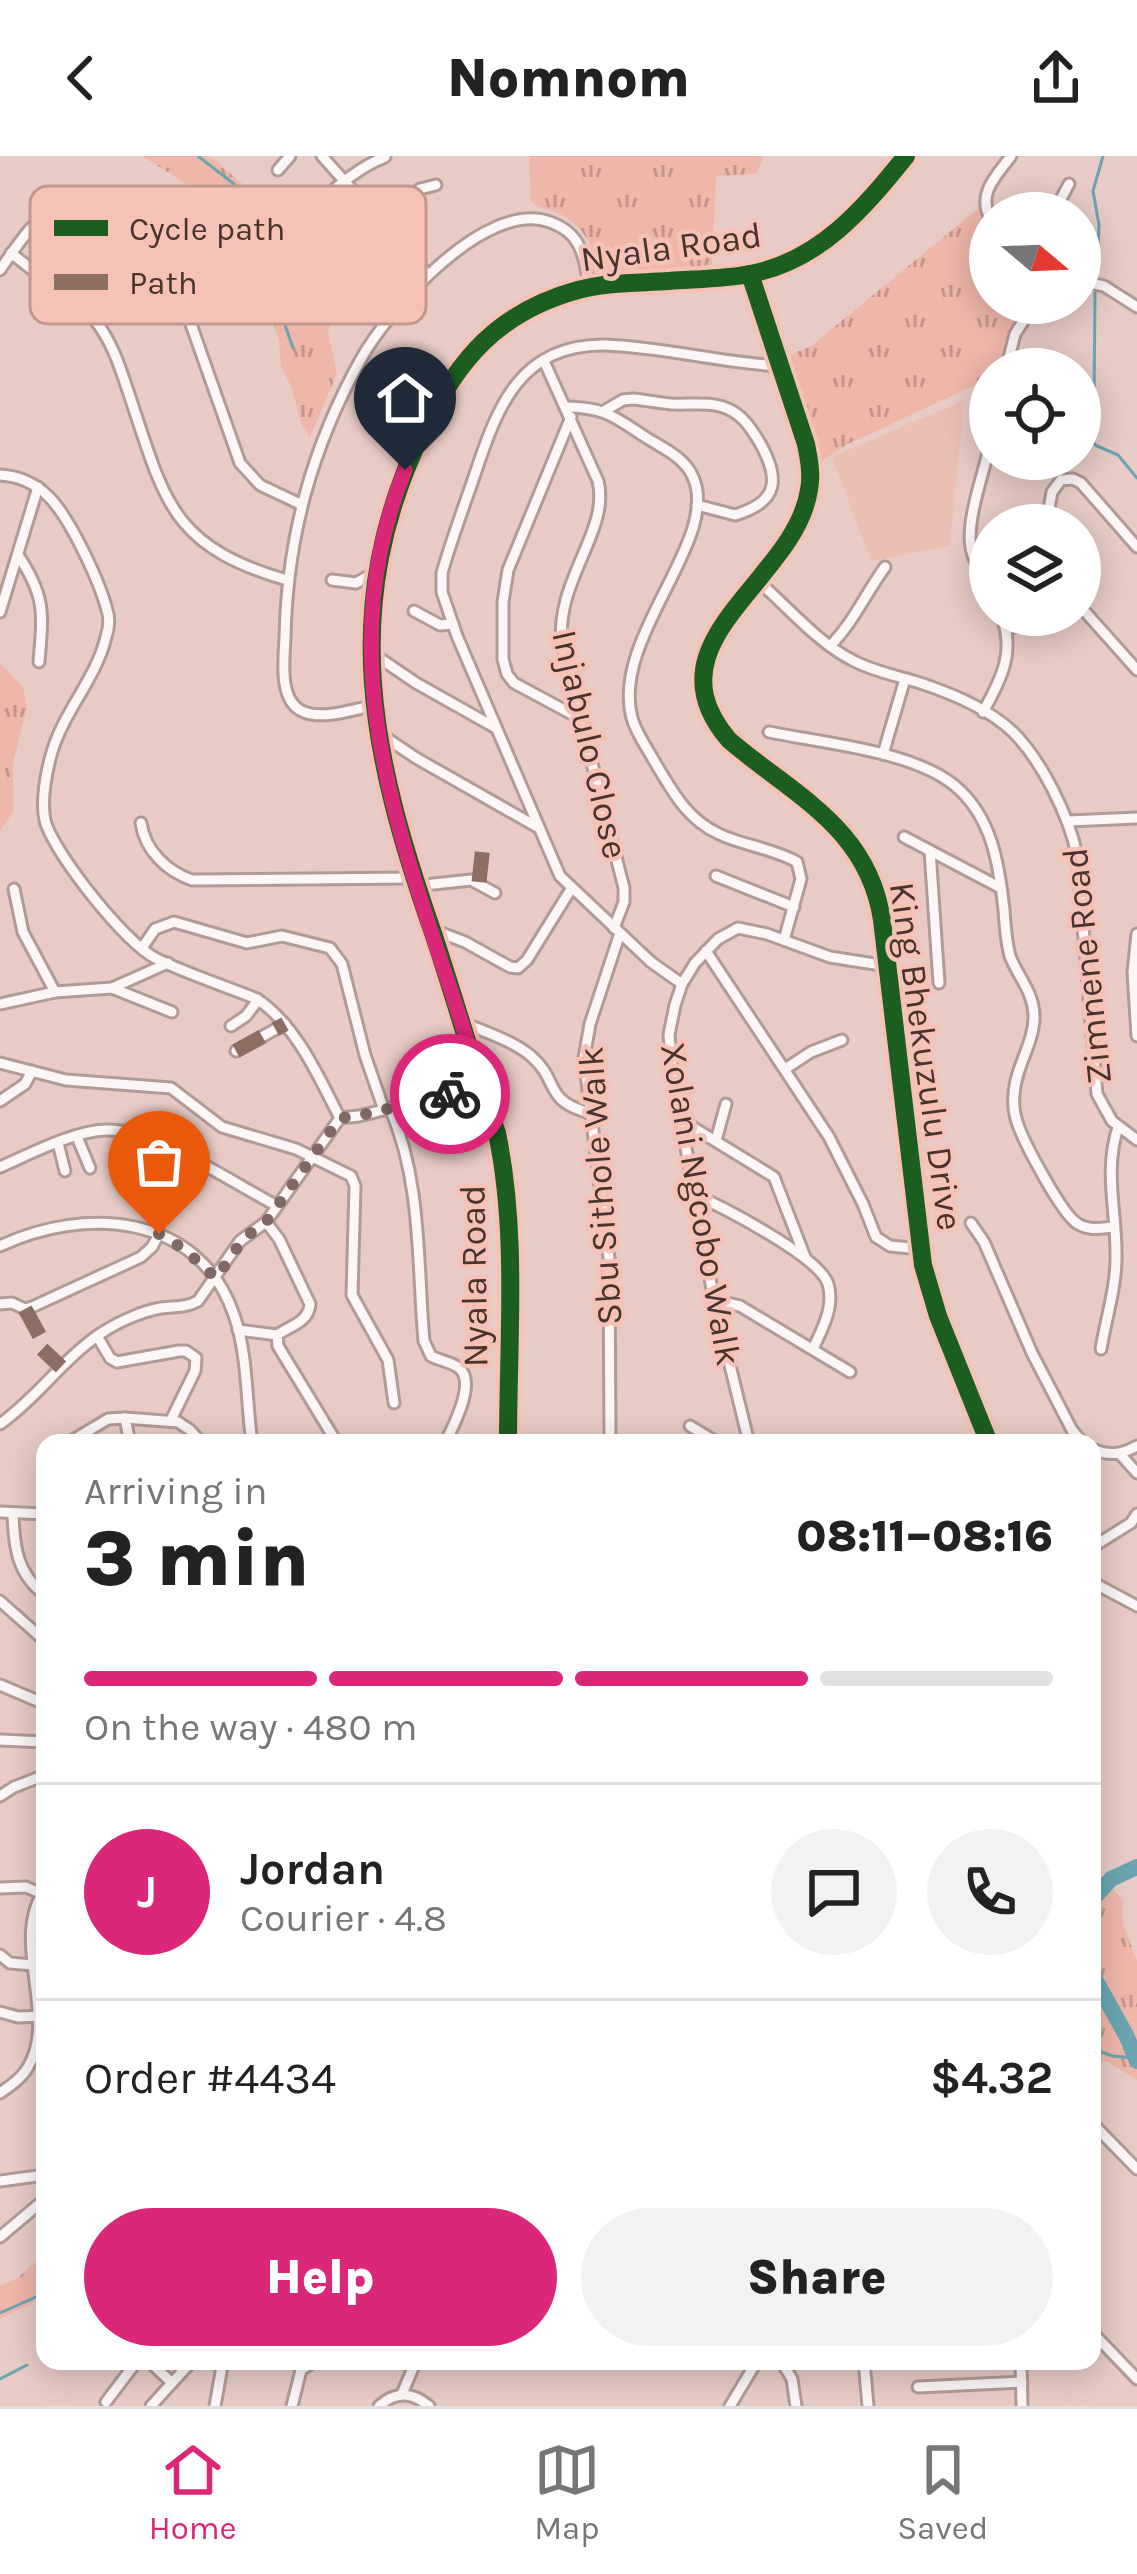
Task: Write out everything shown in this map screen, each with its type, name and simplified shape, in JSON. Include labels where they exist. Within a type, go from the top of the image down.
[{"type":"street","points":[[278,170],[290,156]]},
{"type":"street","points":[[322,156],[349,186]]},
{"type":"street","name":"Nyala Road","points":[[508,1434],[508,1197],[497,1132],[414,882],[385,775],[371,610],[387,521],[436,404],[458,369],[512,318],[589,288],[750,274],[793,261],[857,214],[906,156]]},
{"type":"street","points":[[987,192],[1012,156]]},
{"type":"street","points":[[341,186],[385,157]]},
{"type":"street","points":[[426,187],[436,184]]},
{"type":"street","points":[[1065,192],[1069,184]]},
{"type":"street","points":[[426,272],[493,230],[532,218],[569,232],[580,249],[589,288]]},
{"type":"street","points":[[0,270],[30,232]]},
{"type":"street","points":[[11,253],[30,268]]},
{"type":"street","name":"King Bhekuzulu Drive","points":[[750,274],[806,444],[810,490],[793,532],[709,646],[702,675],[706,705],[729,740],[833,823],[859,853],[872,878],[880,906],[921,1249],[933,1302],[985,1434]]},
{"type":"street","points":[[1101,285],[1137,307]]},
{"type":"street","points":[[98,324],[124,380],[157,477],[183,523],[225,558],[287,580]]},
{"type":"street","points":[[190,324],[224,425],[245,471],[267,489],[300,504]]},
{"type":"street","points":[[376,705],[316,715],[299,710],[286,691],[284,661],[287,580],[300,504],[362,358],[386,324]]},
{"type":"street","points":[[682,984],[571,889],[555,866],[453,624],[442,592],[442,573],[484,447],[509,391],[544,361],[578,347],[610,345],[780,366]]},
{"type":"street","name":"Injabulo Close","points":[[544,361],[602,496],[560,618],[563,650],[624,888],[617,930]]},
{"type":"street","points":[[580,719],[514,682],[503,659],[503,602],[510,561],[568,412],[604,410],[633,398],[727,408],[739,415],[774,476],[773,488],[745,512],[730,515],[698,506]]},
{"type":"street","points":[[604,410],[684,463],[696,484],[698,506],[690,536],[632,666],[628,697],[632,719],[676,797],[697,821],[728,838],[797,862],[801,879],[784,940]]},
{"type":"street","points":[[0,475],[18,477],[54,502],[70,526],[109,621],[94,672],[52,753],[46,821],[55,841],[91,893],[142,949],[259,1000],[285,1024],[340,1118]]},
{"type":"street","points":[[1051,504],[1054,488],[1061,480],[1073,478],[1100,504]]},
{"type":"street","points":[[0,612],[38,487]]},
{"type":"street","points":[[1101,506],[1137,547]]},
{"type":"street","points":[[18,555],[35,583],[43,610],[39,662]]},
{"type":"street","points":[[830,646],[849,626],[885,567]]},
{"type":"street","points":[[332,580],[356,584],[376,572]]},
{"type":"street","name":"Zimnene Road","points":[[759,582],[830,646],[865,666],[948,694],[1001,723],[1020,740],[1069,821],[1077,855],[1094,1077],[1101,1104],[1118,1127],[1137,1140]]},
{"type":"street","points":[[414,611],[440,625],[453,624]]},
{"type":"street","points":[[1101,630],[1137,670]]},
{"type":"street","points":[[983,712],[1005,667],[1007,636]]},
{"type":"street","points":[[372,653],[498,729]]},
{"type":"street","points":[[883,754],[905,679]]},
{"type":"street","points":[[769,732],[883,754],[933,773],[966,797],[993,843],[1009,950],[1034,1011],[1015,1085],[1017,1122],[1070,1218],[1090,1228],[1114,1227]]},
{"type":"street","points":[[380,733],[539,828]]},
{"type":"street","points":[[1069,821],[1137,818]]},
{"type":"street","points":[[141,823],[148,848],[179,875],[192,880],[471,880],[495,893]]},
{"type":"street","points":[[904,837],[1001,888]]},
{"type":"street","points":[[930,851],[939,982]]},
{"type":"street","points":[[716,876],[794,908]]},
{"type":"street","points":[[14,889],[23,932],[55,992]]},
{"type":"street","points":[[431,929],[518,968],[571,889]]},
{"type":"street","points":[[142,949],[155,929],[175,922],[241,942],[282,935],[335,952],[365,1055],[404,1141],[411,1170],[424,1341],[431,1357],[461,1369],[466,1378],[461,1408],[449,1434]]},
{"type":"street","points":[[887,966],[830,957],[738,928],[706,951],[829,1137],[876,1237],[890,1246],[921,1249]]},
{"type":"street","name":"Sbu Sithole Walk","points":[[610,1434],[609,1258],[585,1048],[617,930]]},
{"type":"street","points":[[1137,934],[1133,972],[1137,1036]]},
{"type":"street","name":"Xolani Ngcobo Walk","points":[[706,951],[682,984],[669,1035],[671,1065],[714,1300],[747,1434]]},
{"type":"street","points":[[0,1004],[55,992],[112,988],[168,963]]},
{"type":"street","points":[[112,988],[172,1012]]},
{"type":"street","points":[[231,1026],[259,1000]]},
{"type":"street","points":[[462,1022],[528,1053],[562,1102],[590,1113]]},
{"type":"street","points":[[236,1051],[285,1024]]},
{"type":"street","points":[[784,1069],[842,1040]]},
{"type":"street","points":[[0,1064],[66,1080],[171,1088],[222,1126],[312,1157],[354,1180],[352,1295],[388,1360],[394,1402]]},
{"type":"street","points":[[0,1101],[28,1082],[32,1071]]},
{"type":"street","points":[[0,1424],[98,1336],[153,1310],[198,1301],[244,1238],[266,1222],[340,1118],[481,1086]]},
{"type":"street","points":[[716,1140],[726,1104]]},
{"type":"street","points":[[681,1120],[774,1177],[805,1257]]},
{"type":"street","points":[[1101,1349],[1116,1267],[1110,1160],[1118,1127]]},
{"type":"street","points":[[0,1168],[58,1143],[106,1130],[143,1137],[277,1206]]},
{"type":"street","points":[[77,1137],[90,1168]]},
{"type":"street","points":[[58,1143],[65,1171]]},
{"type":"street","points":[[693,1194],[805,1257],[823,1274],[829,1293],[824,1325],[813,1349]]},
{"type":"street","points":[[0,1246],[45,1229],[112,1222],[159,1234],[184,1249],[216,1278],[231,1306],[251,1434]]},
{"type":"street","points":[[238,1330],[277,1335],[308,1314],[310,1304],[266,1222]]},
{"type":"street","points":[[971,1223],[1075,1434]]},
{"type":"street","points":[[0,1304],[26,1309],[141,1257],[159,1234]]},
{"type":"street","points":[[714,1300],[740,1306],[850,1372]]},
{"type":"street","points":[[277,1335],[278,1346],[332,1434]]},
{"type":"street","points":[[98,1336],[117,1362],[179,1351],[196,1358],[195,1371],[171,1420]]},
{"type":"street","points":[[125,1418],[128,1434]]},
{"type":"street","points":[[83,1434],[108,1419],[125,1418],[171,1420],[193,1434]]},
{"type":"street","points":[[690,1426],[703,1434]]},
{"type":"street","points":[[1101,1453],[1120,1454],[1137,1446]]},
{"type":"street","points":[[1120,1454],[1137,1473]]},
{"type":"street","points":[[1101,1542],[1131,1522],[1137,1508]]},
{"type":"street","points":[[0,1512],[36,1514]]},
{"type":"street","points":[[13,1514],[14,1550],[36,1587]]},
{"type":"street","points":[[1101,1587],[1137,1606]]},
{"type":"street","points":[[0,1601],[36,1633]]},
{"type":"street","points":[[0,1685],[36,1700]]},
{"type":"street","points":[[0,1741],[36,1742]]},
{"type":"street","points":[[0,1796],[36,1778]]},
{"type":"street","points":[[0,1888],[36,1890]]},
{"type":"street","points":[[36,1909],[36,1984]]},
{"type":"street","points":[[0,1955],[10,1963],[33,1965]]},
{"type":"street","points":[[0,2012],[36,2016]]},
{"type":"street","points":[[0,2093],[27,2069],[36,2040]]},
{"type":"street","points":[[1101,2132],[1137,2169]]},
{"type":"street","points":[[0,2181],[36,2177]]},
{"type":"street","points":[[0,2237],[36,2207]]},
{"type":"street","points":[[1101,2341],[1137,2379]]},
{"type":"street","points":[[106,2402],[130,2370]]},
{"type":"street","points":[[158,2370],[172,2383]]},
{"type":"street","points":[[151,2406],[184,2370]]},
{"type":"street","points":[[215,2406],[221,2370]]},
{"type":"street","points":[[292,2406],[301,2370]]},
{"type":"street","points":[[402,2394],[412,2370]]},
{"type":"street","points":[[730,2406],[752,2370]]},
{"type":"street","points":[[786,2370],[796,2406]]},
{"type":"street","points":[[865,2370],[868,2406]]},
{"type":"street","points":[[1021,2370],[1022,2406]]},
{"type":"street","points":[[918,2387],[1022,2382]]},
{"type":"street","points":[[379,2406],[402,2394],[429,2406]]},
{"type":"shaded area","points":[[964,400],[950,546],[871,561],[832,457]]},
{"type":"green space","points":[[142,156],[208,156],[245,186],[188,186]]},
{"type":"green space","points":[[529,156],[764,156],[756,174],[716,176],[712,265],[599,273],[581,231],[568,219],[531,201]]},
{"type":"green space","points":[[969,216],[969,324],[1012,324],[1004,348],[969,348],[969,388],[846,445],[820,462],[785,357],[811,346]]},
{"type":"green space","points":[[273,324],[331,324],[328,332],[337,374],[310,437],[281,367]]},
{"type":"green space","points":[[0,663],[23,687],[27,707],[13,763],[13,812],[0,831]]},
{"type":"green space","points":[[1114,1890],[1123,1900],[1123,1924],[1137,1961],[1137,2080],[1101,2061],[1101,1891]]},
{"type":"green space","points":[[36,2261],[36,2301],[0,2319],[0,2286]]},
{"type":"waterway","points":[[198,156],[235,186]]},
{"type":"waterway","points":[[1093,192],[1103,156]]},
{"type":"waterway","points":[[285,324],[293,348]]},
{"type":"waterway","points":[[1095,324],[1091,437],[1095,445],[1118,455],[1137,478]]},
{"type":"waterway","points":[[1101,1890],[1111,1879],[1137,1867]]},
{"type":"waterway","points":[[1101,1990],[1137,2061]]},
{"type":"waterway","points":[[1101,2052],[1134,2058]]},
{"type":"waterway","points":[[0,2313],[36,2297]]},
{"type":"waterway","points":[[0,2379],[27,2365]]},
{"type":"marked path","points":[[479,882],[483,846]]},
{"type":"marked path","points":[[236,1051],[285,1024]]},
{"type":"marked path","points":[[25,1309],[42,1340],[41,1348],[61,1367]]},
{"type":"cycle path","points":[[508,1434],[510,1248],[497,1133],[412,868],[380,743],[372,621],[380,559],[396,496],[436,405],[466,361],[503,325],[550,299],[589,287],[730,277],[775,267],[838,230],[906,156]]},
{"type":"cycle path","points":[[750,274],[806,444],[810,484],[798,523],[779,554],[713,642],[704,672],[707,705],[729,740],[844,837],[874,888],[882,920],[923,1265],[985,1434]]},
{"type":"way so far","points":[[159,1234],[216,1278],[244,1238],[266,1222],[340,1118],[450,1094]]},
{"type":"route","points":[[405,470],[376,572],[372,653],[385,775],[398,829],[481,1086],[450,1094]]}]
